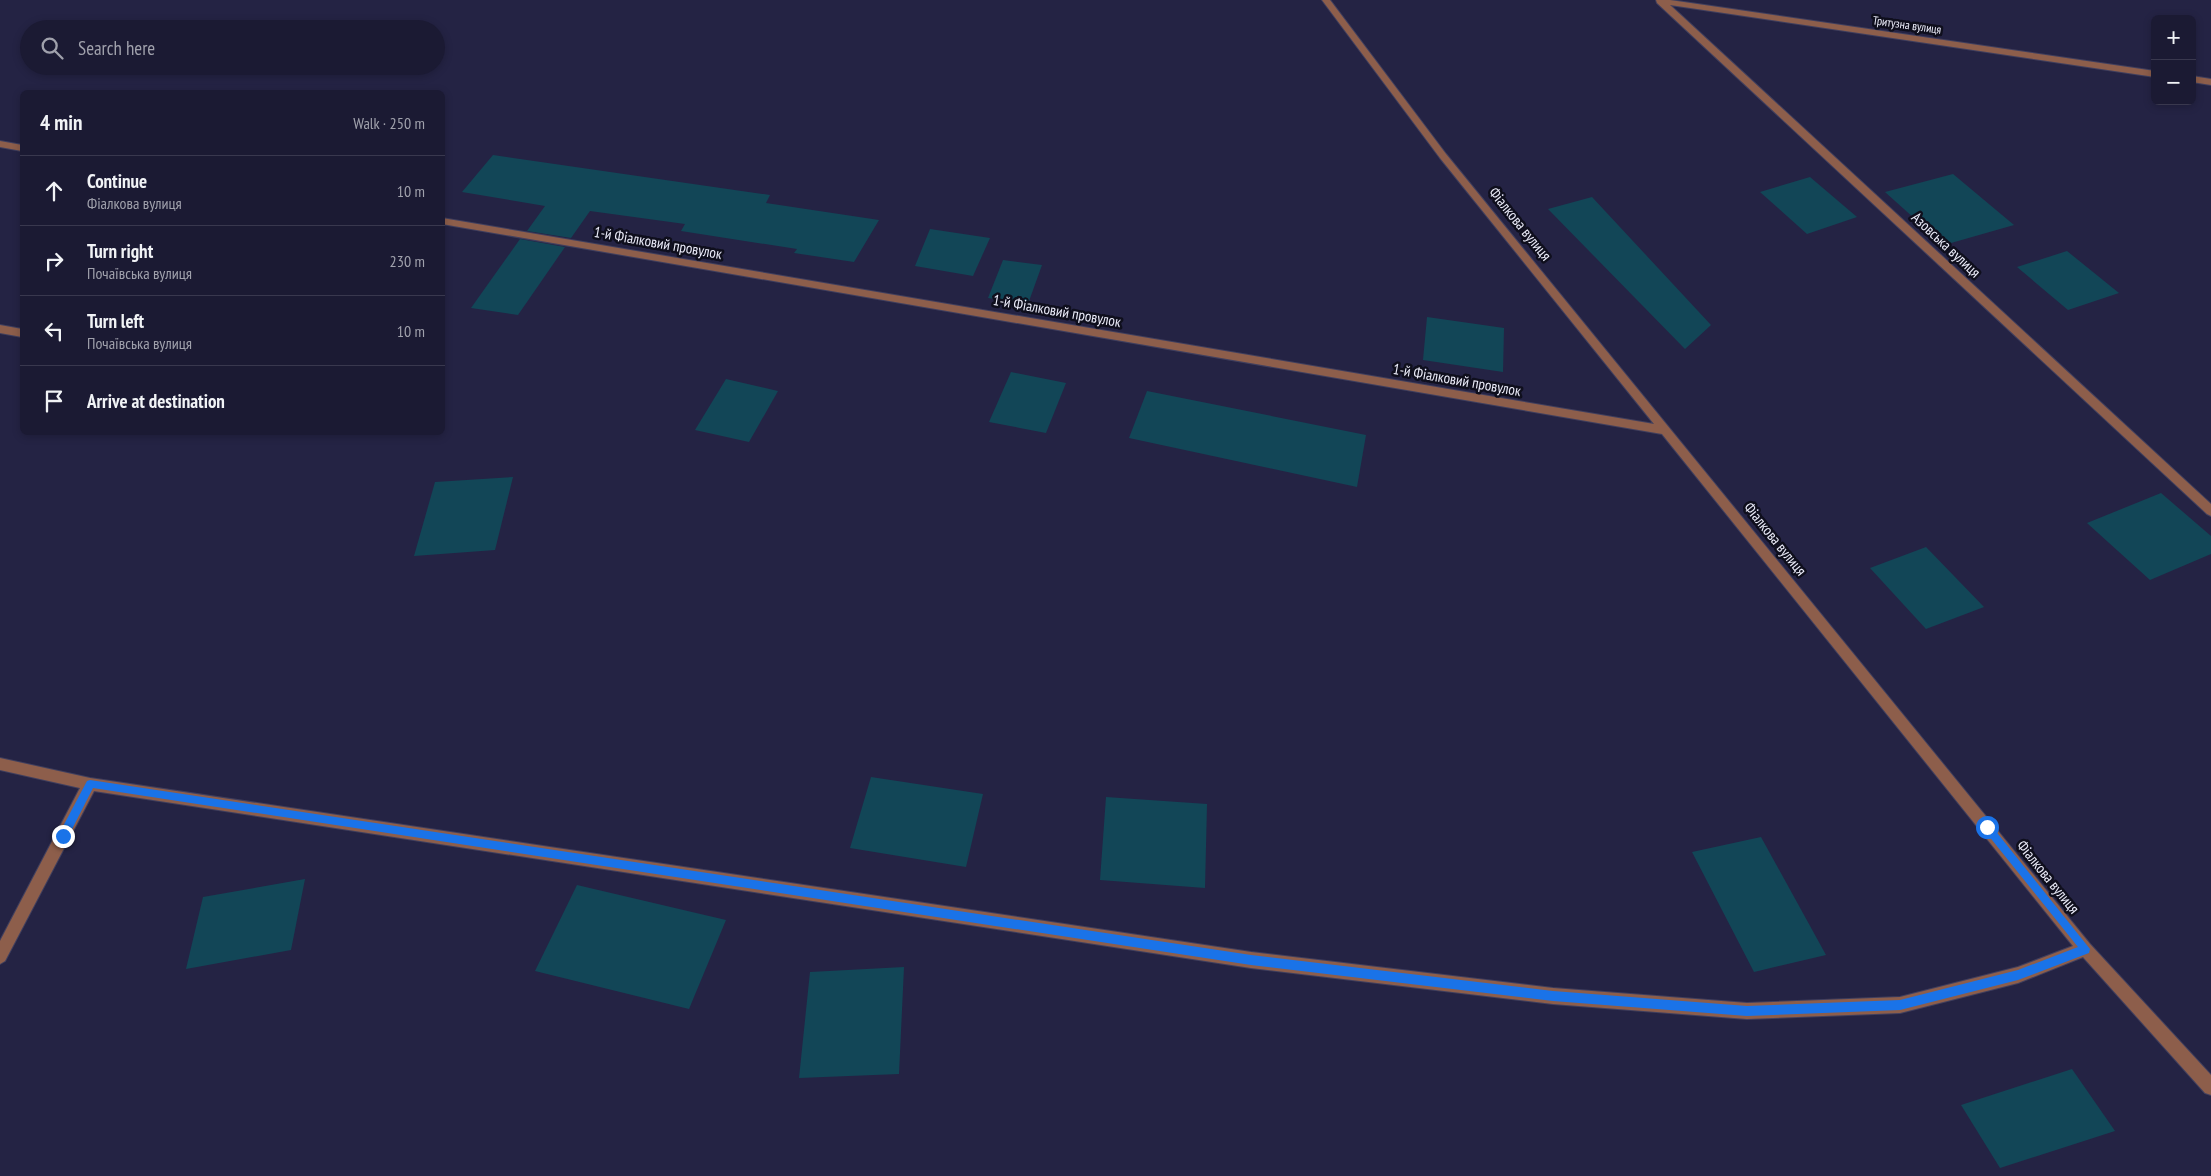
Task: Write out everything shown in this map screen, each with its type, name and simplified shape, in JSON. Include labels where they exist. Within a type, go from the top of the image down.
[{"type":"street","name":"Фіалкова вулиця","points":[[1326,0],[1443,156],[2085,949],[2211,1087]]},
{"type":"street","name":"Тритузна вулиця","points":[[1655,0],[2151,73]]},
{"type":"street","name":"Азовська вулиця","points":[[1660,1],[2211,511]]},
{"type":"street","points":[[2196,80],[2211,82]]},
{"type":"street","points":[[0,144],[20,148]]},
{"type":"street","name":"1-й Фіалковий провулок","points":[[445,222],[1667,431]]},
{"type":"street","points":[[0,328],[20,333]]},
{"type":"street","points":[[0,764],[90,784],[1251,960],[1553,996],[1747,1011],[1900,1005],[2018,975],[2085,949]]},
{"type":"street","points":[[0,956],[90,784]]},
{"type":"building","points":[[493,155],[770,195],[766,203],[879,220],[854,262],[794,253],[797,249],[681,231],[685,224],[590,211],[571,238],[527,231],[545,206],[462,192]]},
{"type":"building","points":[[1953,174],[2014,225],[1944,245],[1885,192]]},
{"type":"building","points":[[1810,177],[1857,217],[1807,234],[1760,192]]},
{"type":"building","points":[[1592,197],[1711,325],[1685,349],[1548,209]]},
{"type":"building","points":[[930,229],[990,238],[973,276],[915,266]]},
{"type":"building","points":[[520,239],[565,247],[518,315],[471,308]]},
{"type":"building","points":[[2067,251],[2119,293],[2068,310],[2017,267]]},
{"type":"building","points":[[1003,260],[1042,265],[1028,304],[988,298]]},
{"type":"building","points":[[1427,317],[1504,328],[1503,372],[1423,360]]},
{"type":"building","points":[[1011,372],[1066,383],[1046,433],[989,422]]},
{"type":"building","points":[[726,379],[778,391],[749,442],[695,430]]},
{"type":"building","points":[[1147,391],[1366,435],[1357,487],[1129,438]]},
{"type":"building","points":[[513,477],[495,550],[414,556],[435,482]]},
{"type":"building","points":[[2161,493],[2211,536],[2211,554],[2150,580],[2087,523]]},
{"type":"building","points":[[1926,547],[1984,607],[1926,629],[1870,568]]},
{"type":"building","points":[[871,777],[983,794],[966,867],[850,848]]},
{"type":"building","points":[[1106,797],[1207,804],[1205,888],[1100,880]]},
{"type":"building","points":[[1761,837],[1826,955],[1754,972],[1692,852]]},
{"type":"building","points":[[305,879],[291,950],[186,969],[203,897]]},
{"type":"building","points":[[577,885],[726,920],[689,1009],[535,971]]},
{"type":"building","points":[[904,967],[899,1074],[799,1078],[810,972]]},
{"type":"building","points":[[2072,1069],[2115,1131],[2000,1168],[1961,1105]]},
{"type":"route","points":[[63,836],[90,784],[1251,960],[1553,996],[1747,1011],[1900,1005],[2018,975],[2085,949],[1987,827]]}]
